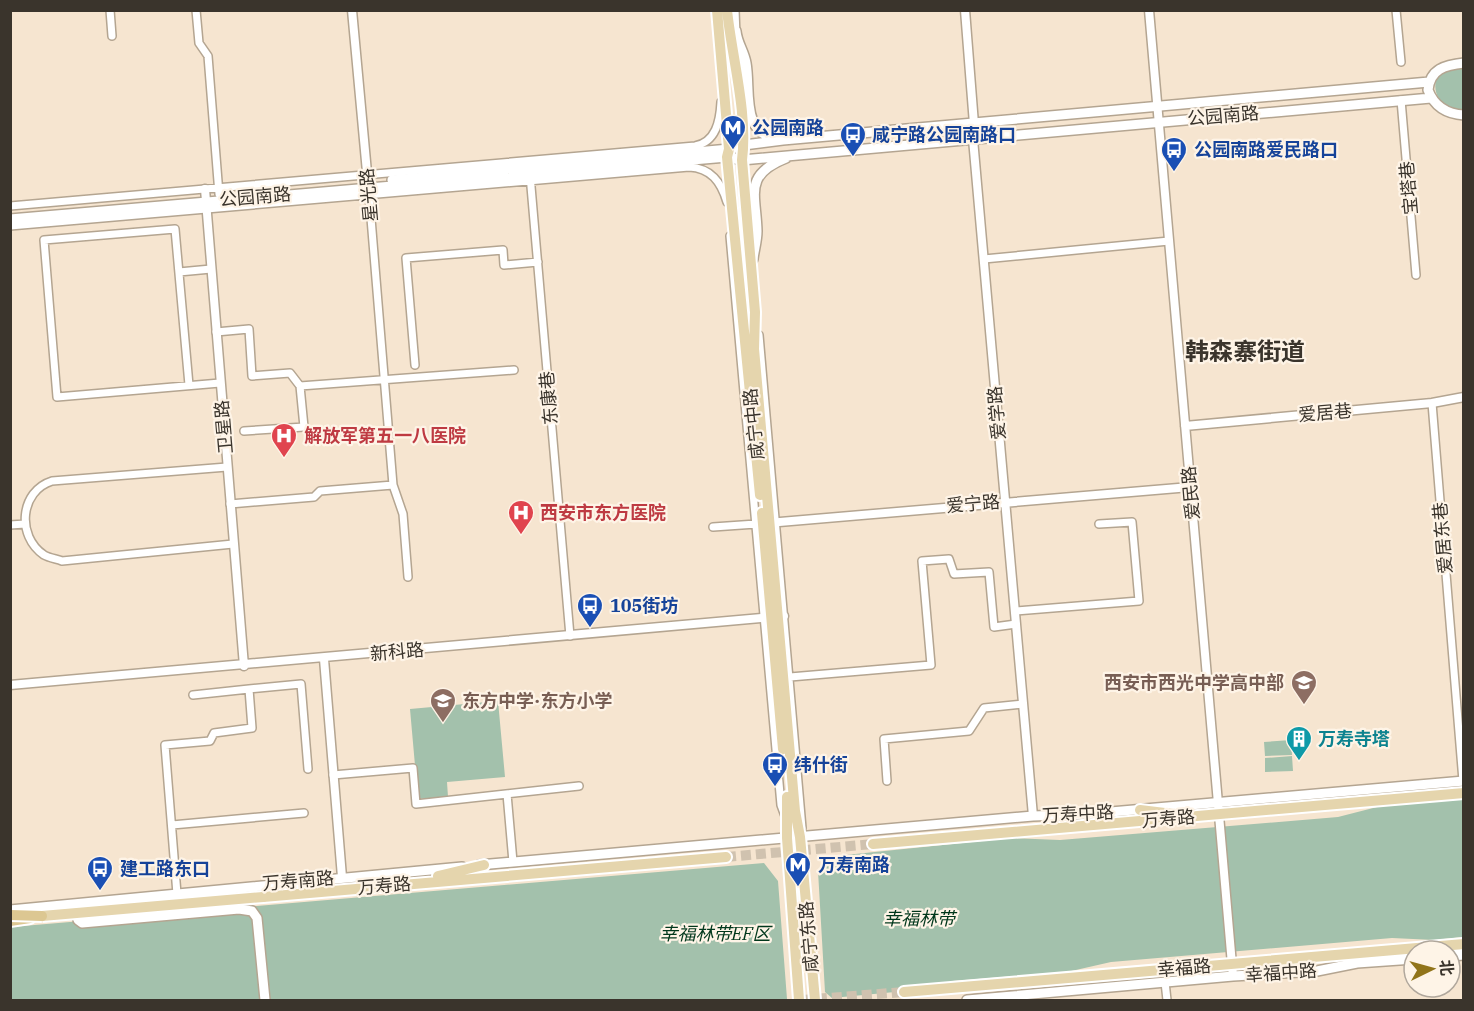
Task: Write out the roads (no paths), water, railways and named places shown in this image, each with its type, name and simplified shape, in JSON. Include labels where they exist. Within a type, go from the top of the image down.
[{"type":"highway","points":[[10,915],[42,916]]},
{"type":"highway","points":[[10,921],[42,916]]},
{"type":"main road","name":"咸宁中路","points":[[715,10],[730,189],[766,523]]},
{"type":"main road","name":"咸宁中路","points":[[727,10],[729,34],[735,56],[744,145],[742,160],[755,312],[754,349],[788,803],[787,838]]},
{"type":"main road","points":[[736,31],[746,60],[752,121],[759,131],[768,137],[783,140]]},
{"type":"main road","points":[[1464,63],[1448,64],[1439,68],[1432,76],[1428,90],[1431,98],[1446,111],[1454,115],[1464,115]]},
{"type":"main road","name":"公园南路","points":[[10,213],[205,199],[728,153],[744,145],[783,140],[1429,82]]},
{"type":"main road","name":"公园南路","points":[[728,153],[742,160],[1431,98]]},
{"type":"main road","points":[[752,268],[757,237],[755,182],[768,168],[796,155]]},
{"type":"main road","name":"公园南路","points":[[10,219],[205,199],[219,191],[368,185]]},
{"type":"main road","name":"咸宁中路","points":[[774,617],[795,811],[800,837]]},
{"type":"main road","name":"万寿中路","points":[[800,837],[1463,781]]},
{"type":"main road","name":"万寿路","points":[[873,844],[1464,793]]},
{"type":"main road","points":[[1140,810],[1197,817]]},
{"type":"main road","name":"万寿南路","points":[[10,910],[342,877],[800,837]]},
{"type":"main road","name":"咸宁东路","points":[[800,837],[815,1000]]},
{"type":"main road","name":"咸宁东路","points":[[787,838],[800,1000]]},
{"type":"main road","name":"万寿路","points":[[42,916],[726,857]]},
{"type":"main road","points":[[406,884],[484,865]]},
{"type":"main road","points":[[77,904],[78,920],[82,923],[240,909],[252,911],[257,918],[265,1000]]},
{"type":"main road","name":"幸福路","points":[[904,992],[1464,944]]},
{"type":"main road","name":"幸福中路","points":[[967,1000],[1233,976],[1317,971],[1358,963],[1402,960]]},
{"type":"street","points":[[110,10],[112,36]]},
{"type":"street","points":[[196,10],[199,43],[208,56],[219,191]]},
{"type":"street","name":"星光路","points":[[352,10],[393,484],[403,514],[408,577]]},
{"type":"street","points":[[735,10],[735,56]]},
{"type":"street","name":"爱学路","points":[[965,10],[974,124],[973,139],[1033,816]]},
{"type":"street","name":"爱民路","points":[[1149,10],[1233,976]]},
{"type":"street","points":[[1396,10],[1401,62]]},
{"type":"street","points":[[368,185],[530,170],[700,145],[710,138],[717,127],[723,85]]},
{"type":"street","name":"宝塔巷","points":[[1401,100],[1416,275]]},
{"type":"street","points":[[530,170],[696,167],[703,168],[713,176],[722,188],[727,202],[766,523],[713,527]]},
{"type":"street","name":"东康巷","points":[[530,170],[570,636]]},
{"type":"street","points":[[727,202],[730,189]]},
{"type":"street","points":[[10,206],[205,199]]},
{"type":"street","points":[[10,226],[205,199]]},
{"type":"street","name":"卫星路","points":[[205,199],[244,666]]},
{"type":"street","points":[[189,385],[176,229],[44,240],[57,397],[189,385],[220,382]]},
{"type":"street","points":[[984,259],[1169,241]]},
{"type":"street","points":[[415,365],[406,258],[503,250],[504,265],[538,262]]},
{"type":"street","points":[[179,272],[211,269]]},
{"type":"street","points":[[216,332],[249,329],[252,376],[290,373],[300,386],[304,427],[244,431]]},
{"type":"street","points":[[300,386],[514,370]]},
{"type":"street","name":"爱居巷","points":[[1185,426],[1431,403],[1464,397]]},
{"type":"street","name":"爱居东巷","points":[[1431,403],[1463,781]]},
{"type":"street","points":[[227,467],[52,481],[43,484],[31,498],[25,514],[25,524],[33,544],[44,555],[62,561],[233,544]]},
{"type":"street","points":[[230,504],[314,497],[320,491],[393,484]]},
{"type":"street","name":"爱宁路","points":[[766,523],[1190,487]]},
{"type":"street","points":[[1015,611],[1139,602],[1132,522],[1099,524]]},
{"type":"street","points":[[10,525],[25,524]]},
{"type":"street","points":[[790,677],[931,665],[922,561],[949,559],[954,574],[989,572],[994,627],[1016,624]]},
{"type":"street","points":[[774,617],[790,677],[802,823],[800,837]]},
{"type":"street","name":"新科路","points":[[10,685],[244,666],[774,617]]},
{"type":"street","points":[[324,658],[342,877]]},
{"type":"street","points":[[193,695],[301,684],[308,769]]},
{"type":"street","points":[[177,894],[165,745],[210,741],[214,733],[252,728],[249,689]]},
{"type":"street","points":[[887,781],[884,738],[969,731],[984,708],[1023,704]]},
{"type":"street","points":[[333,776],[413,768],[416,804],[579,786]]},
{"type":"street","points":[[507,794],[513,862]]},
{"type":"street","points":[[172,825],[304,813]]},
{"type":"street","points":[[1165,982],[1167,1000]]},
{"type":"tunnel","points":[[726,857],[873,844]]},
{"type":"tunnel","points":[[802,1000],[904,992]]},
{"type":"place","name":"公园南路","points":[[733,151]]},
{"type":"place","name":"咸宁路公园南路口","points":[[853,158]]},
{"type":"place","name":"公园南路爱民路口","points":[[1174,173]]},
{"type":"place","name":"解放军第五一八医院","points":[[284,459]]},
{"type":"place","name":"西安市东方医院","points":[[521,536]]},
{"type":"place","name":"105街坊","points":[[590,629]]},
{"type":"place","name":"西安市西光中学高中部","points":[[1304,706]]},
{"type":"place","name":"东方中学·东方小学","points":[[443,724]]},
{"type":"place","name":"万寿寺塔","points":[[1299,762]]},
{"type":"place","name":"纬什街","points":[[775,788]]},
{"type":"place","name":"万寿南路","points":[[798,888]]},
{"type":"place","name":"建工路东口","points":[[100,892]]},
{"type":"district","name":"韩森寨街道","points":[[1245,352]]},
{"type":"park label","name":"幸福林带","points":[[919,919]]},
{"type":"park label","name":"幸福林带EF区","points":[[715,934]]}]
